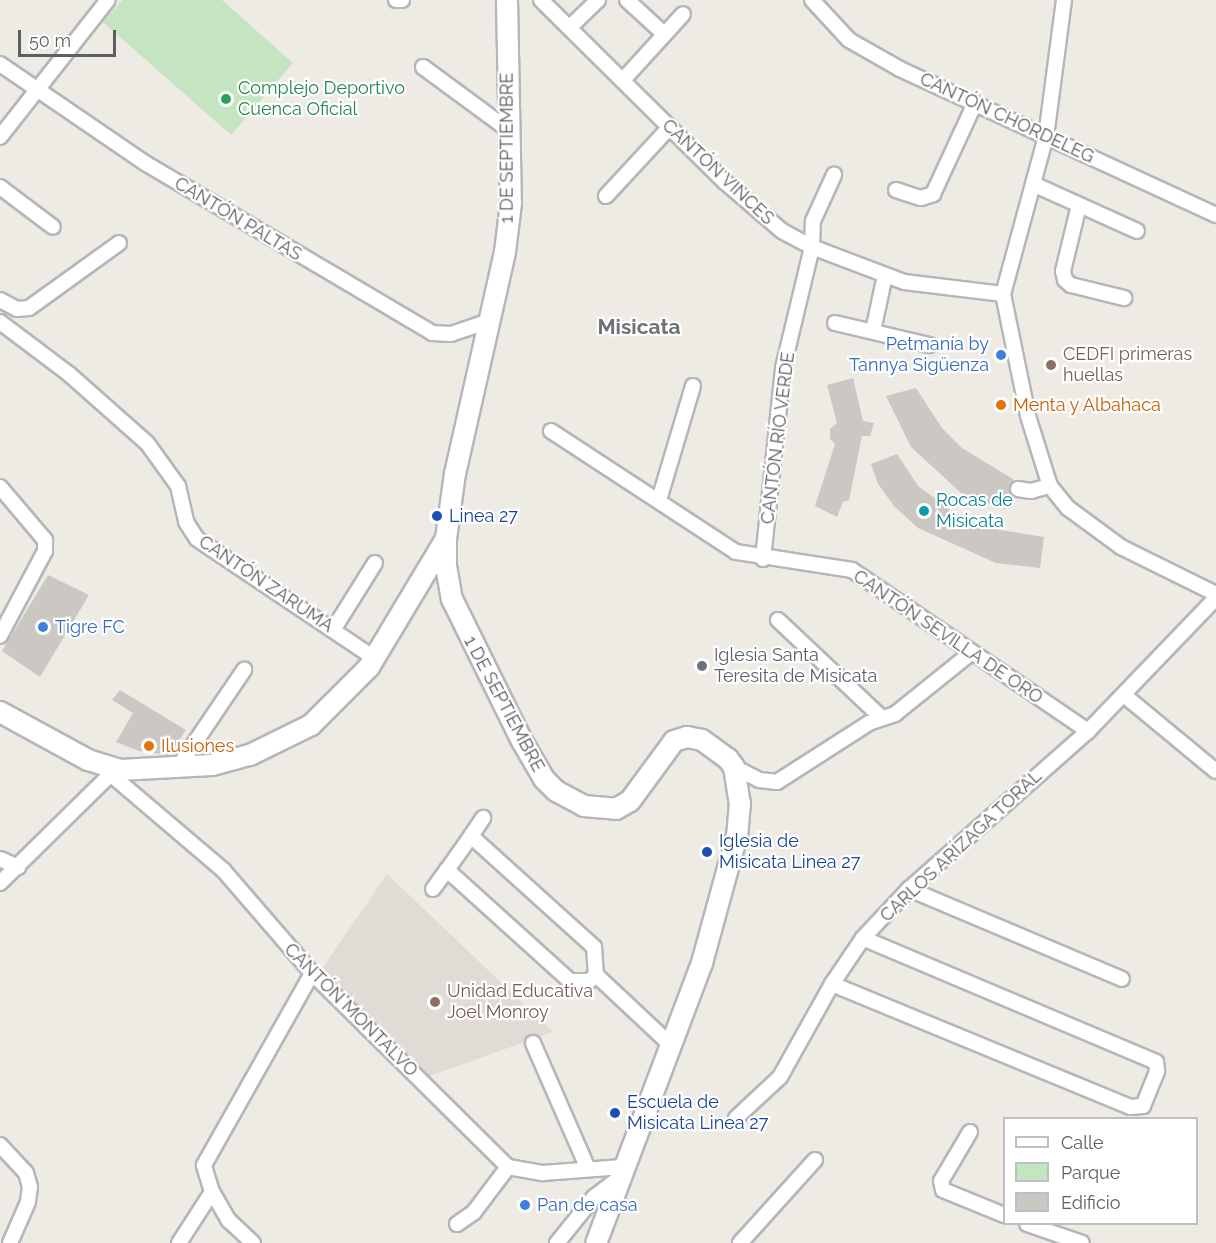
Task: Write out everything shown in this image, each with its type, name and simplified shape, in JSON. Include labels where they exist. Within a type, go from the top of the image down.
[{"type":"street","points":[[0,137],[108,0]]},
{"type":"street","points":[[396,0],[402,0]]},
{"type":"street","name":"1 DE SEPTIEMBRE","points":[[507,0],[507,129],[511,203],[505,252],[455,473],[446,539],[446,566],[452,599],[544,779],[569,800],[602,810],[616,809],[630,801],[674,741],[687,737],[718,748],[734,767]]},
{"type":"street","name":"CANTÓN VINCES","points":[[541,0],[766,221],[812,247],[904,282],[1003,294]]},
{"type":"street","points":[[570,27],[598,0]]},
{"type":"street","points":[[627,0],[663,33]]},
{"type":"street","name":"CANTÓN CHORDELEG","points":[[812,0],[849,40],[975,103],[1216,215]]},
{"type":"street","points":[[1064,0],[1046,135],[1003,294],[1028,416],[1050,486],[1068,508],[1121,547],[1216,596]]},
{"type":"street","points":[[622,80],[683,14]]},
{"type":"street","name":"CANTÓN PALTAS","points":[[0,64],[39,87],[145,163],[432,333],[451,334],[489,321]]},
{"type":"street","points":[[423,67],[507,129]]},
{"type":"street","points":[[896,190],[921,198],[933,194],[975,103]]},
{"type":"street","points":[[606,196],[670,127]]},
{"type":"street","name":"CANTÓN RÍO VERDE","points":[[763,559],[783,368],[812,247],[813,220],[834,175]]},
{"type":"street","points":[[1033,184],[1137,231]]},
{"type":"street","points":[[0,187],[53,227]]},
{"type":"street","points":[[1079,205],[1063,271],[1065,280],[1071,285],[1124,298]]},
{"type":"street","points":[[0,300],[17,309],[29,308],[119,243]]},
{"type":"street","points":[[873,331],[885,275]]},
{"type":"street","name":"CANTÓN ZARUMA","points":[[0,322],[69,374],[147,443],[178,486],[186,522],[197,539],[374,658]]},
{"type":"street","points":[[835,323],[929,345]]},
{"type":"street","points":[[659,500],[693,386]]},
{"type":"street","name":"CANTÓN SEVILLA DE ORO","points":[[550,431],[736,552],[763,559],[815,562],[852,570],[971,653],[1088,730]]},
{"type":"street","points":[[0,486],[45,540],[45,550],[0,636]]},
{"type":"street","points":[[1017,489],[1031,492],[1050,486]]},
{"type":"street","points":[[0,712],[105,770],[177,769],[212,765],[250,754],[311,725],[374,658],[446,539]]},
{"type":"street","points":[[333,630],[375,563]]},
{"type":"street","points":[[414,592],[452,599]]},
{"type":"street","name":"CARLOS ARÍZAGA TORAL","points":[[736,1118],[780,1077],[832,984],[863,938],[909,889],[1088,730],[1124,695],[1216,596]]},
{"type":"street","points":[[778,620],[882,718]]},
{"type":"street","points":[[734,767],[760,780],[777,782],[882,718],[909,705],[971,653]]},
{"type":"street","points":[[177,769],[244,670]]},
{"type":"street","points":[[1124,695],[1216,771]]},
{"type":"street","points":[[596,1243],[620,1172],[672,1046],[702,963],[737,835],[740,802],[734,767]]},
{"type":"street","points":[[0,883],[10,869],[105,770]]},
{"type":"street","name":"CANTÓN MONTALVO","points":[[105,770],[224,870],[312,973],[508,1167]]},
{"type":"street","points":[[433,889],[483,818]]},
{"type":"street","points":[[471,836],[594,947],[596,975],[672,1046]]},
{"type":"street","points":[[0,859],[10,869]]},
{"type":"street","points":[[447,870],[570,981],[589,981],[596,975]]},
{"type":"street","points":[[909,889],[1122,979]]},
{"type":"street","points":[[832,984],[1130,1107],[1143,1106],[1157,1071],[1156,1062],[863,938]]},
{"type":"street","points":[[253,1243],[237,1232],[212,1192],[204,1165],[209,1150],[312,973]]},
{"type":"street","points":[[533,1043],[588,1169]]},
{"type":"street","points":[[970,1132],[941,1181],[943,1190],[1003,1214]]},
{"type":"street","points":[[0,1145],[26,1173],[30,1187],[28,1202],[10,1243]]},
{"type":"street","points":[[740,1243],[815,1160]]},
{"type":"street","points":[[457,1224],[474,1212],[508,1167],[543,1173],[588,1169],[620,1172]]},
{"type":"street","points":[[557,1243],[594,1197],[620,1172]]},
{"type":"street","points":[[179,1243],[212,1192]]},
{"type":"street","points":[[1030,1225],[1082,1243]]},
{"type":"shaded area","name":"Unidad Educativa Joel Monroy","points":[[387,874],[553,1032],[424,1078],[319,973]]},
{"type":"green space","name":"Complejo Deportivo Cuenca Oficial","points":[[122,0],[222,0],[293,63],[231,135],[103,22]]},
{"type":"building","points":[[853,378],[863,421],[874,423],[870,436],[862,436],[849,500],[843,502],[837,517],[815,506],[835,444],[830,439],[830,429],[837,423],[827,385]]},
{"type":"building","name":"Rocas de Misicata","points":[[916,388],[942,428],[962,448],[1013,479],[1005,509],[961,493],[911,447],[886,396]]},
{"type":"building","name":"Rocas de Misicata","points":[[897,454],[918,486],[958,515],[988,528],[1044,537],[1040,568],[996,563],[918,528],[894,506],[878,484],[871,464]]},
{"type":"building","points":[[48,575],[89,595],[40,677],[2,651]]},
{"type":"building","points":[[120,690],[186,730],[169,755],[139,751],[116,742],[133,713],[112,700]]},
{"type":"place","name":"Complejo Deportivo Cuenca Oficial","points":[[226,99]]},
{"type":"place","name":"Petmanía by Tannya Sigüenza","points":[[1001,355]]},
{"type":"place","name":"CEDFI primeras huellas","points":[[1051,365]]},
{"type":"place","name":"Menta y Albahaca","points":[[1001,405]]},
{"type":"place","name":"Rocas de Misicata","points":[[924,511]]},
{"type":"place","name":"Linea 27","points":[[437,516]]},
{"type":"place","name":"Tigre FC","points":[[43,627]]},
{"type":"place","name":"Iglesia Santa Teresita de Misicata","points":[[702,666]]},
{"type":"place","name":"Ilusiones","points":[[149,746]]},
{"type":"place","name":"Iglesia de Misicata Linea 27","points":[[707,852]]},
{"type":"place","name":"Unidad Educativa Joel Monroy","points":[[435,1002]]},
{"type":"place","name":"Escuela de Misicata Linea 27","points":[[615,1113]]},
{"type":"place","name":"Pan de casa","points":[[525,1205]]},
{"type":"district","name":"Misicata","points":[[639,327]]}]
